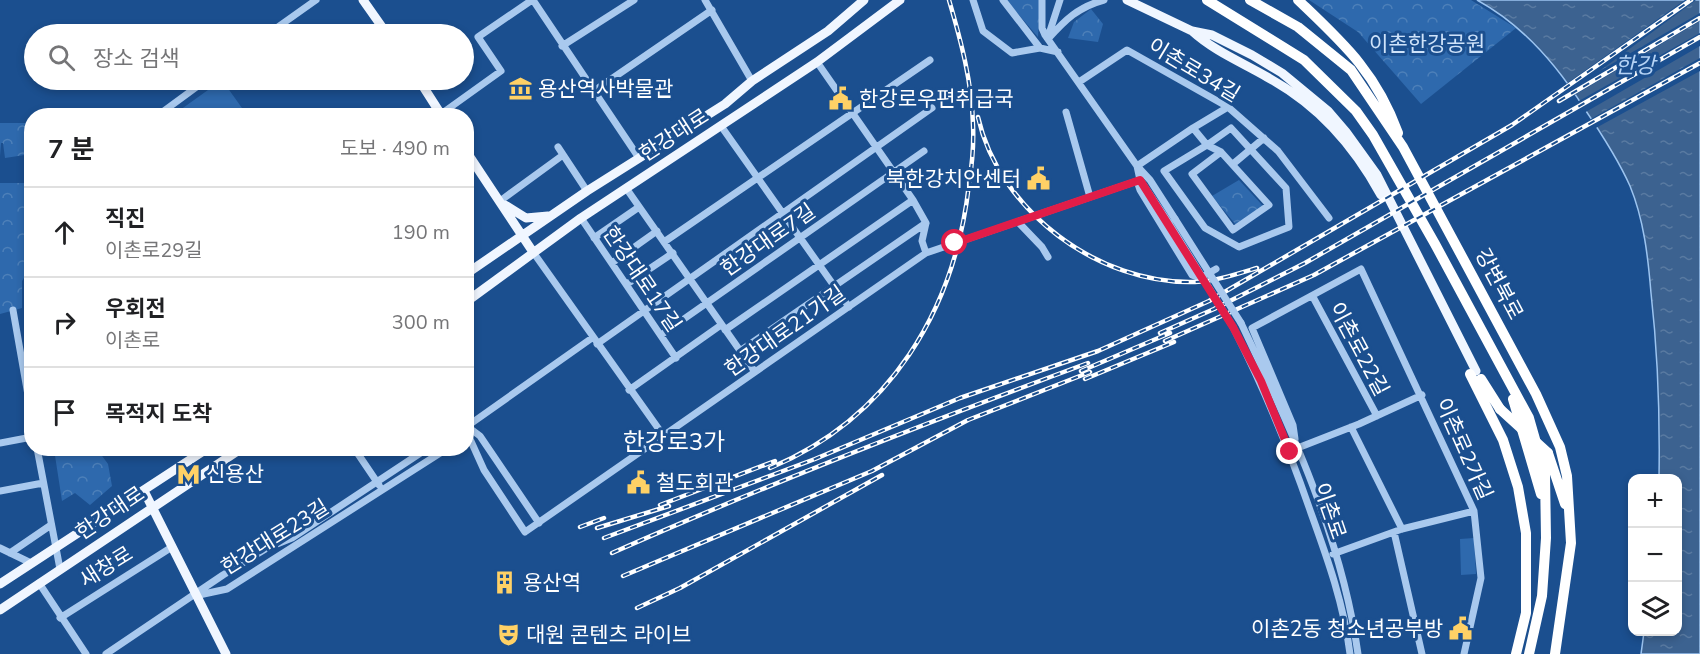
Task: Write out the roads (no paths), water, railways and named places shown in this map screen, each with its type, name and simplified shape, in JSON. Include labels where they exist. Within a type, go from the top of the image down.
[{"type":"highway","name":"강변북로","points":[[1207,0],[1304,60],[1356,111],[1373,135],[1435,244],[1504,374],[1545,510],[1545,566],[1528,654]]},
{"type":"highway","name":"강변북로","points":[[1250,0],[1298,27],[1351,70],[1403,147],[1536,394],[1560,447],[1567,476],[1568,574],[1556,651]]},
{"type":"highway","points":[[1298,0],[1353,54],[1376,82],[1388,106],[1403,147]]},
{"type":"highway","points":[[1473,373],[1500,409],[1548,453],[1569,516]]},
{"type":"highway","points":[[1473,373],[1503,440],[1518,488],[1526,533],[1526,613],[1516,654]]},
{"type":"main road","points":[[363,0],[380,24]]},
{"type":"main road","name":"한강대로","points":[[474,269],[587,191],[725,104],[752,81],[828,31],[864,0]]},
{"type":"main road","name":"한강대로","points":[[474,296],[582,218],[817,62],[900,0]]},
{"type":"main road","points":[[1127,0],[1192,32],[1206,44],[1298,95],[1341,134],[1371,176],[1473,373]]},
{"type":"main road","points":[[426,90],[437,108]]},
{"type":"main road","points":[[474,163],[533,252]]},
{"type":"main road","points":[[501,202],[526,218],[542,218],[558,211]]},
{"type":"main road","name":"한강대로","points":[[0,584],[196,456]]},
{"type":"main road","name":"한강대로","points":[[0,610],[230,456]]},
{"type":"main road","points":[[144,491],[226,654]]},
{"type":"street","points":[[282,24],[316,0]]},
{"type":"street","points":[[451,108],[501,71],[478,37],[532,0],[639,158]]},
{"type":"street","points":[[562,46],[634,0]]},
{"type":"street","points":[[705,0],[752,81]]},
{"type":"street","points":[[973,0],[983,31],[1012,53],[1040,48],[1058,52]]},
{"type":"street","points":[[1003,0],[1040,48]]},
{"type":"street","points":[[1042,0],[1042,28],[1048,39]]},
{"type":"street","points":[[1048,39],[1060,0]]},
{"type":"street","points":[[1048,39],[1081,7],[1104,0]]},
{"type":"street","points":[[594,91],[712,10]]},
{"type":"street","name":"이촌로","points":[[1048,39],[1137,166],[1150,180],[1261,381],[1290,452],[1327,556],[1344,611],[1350,654]]},
{"type":"street","name":"이촌로34길","points":[[1078,82],[1127,50],[1228,107],[1278,151],[1329,218]]},
{"type":"street","points":[[664,242],[930,60]]},
{"type":"street","points":[[817,62],[913,200],[926,223],[922,241],[926,253]]},
{"type":"street","points":[[168,108],[192,90]]},
{"type":"street","points":[[1137,166],[1192,128],[1228,107]]},
{"type":"street","name":"한강대로7길","points":[[595,341],[645,309],[932,108]]},
{"type":"street","points":[[1066,112],[1090,197]]},
{"type":"street","points":[[721,126],[849,307]]},
{"type":"street","points":[[1192,128],[1207,145],[1221,152],[1269,204],[1233,230],[1192,174],[1221,152]]},
{"type":"street","points":[[1231,128],[1252,148],[1286,188],[1289,227],[1239,248],[1205,228],[1164,171],[1207,145],[1231,128]]},
{"type":"street","points":[[1233,164],[1264,138]]},
{"type":"street","points":[[558,147],[587,191]]},
{"type":"street","name":"한강대로7길","points":[[661,335],[924,151]]},
{"type":"street","points":[[501,202],[563,155]]},
{"type":"street","name":"이촌로","points":[[1137,166],[1139,180],[1172,221],[1241,323],[1295,439],[1335,554],[1353,617],[1358,654]]},
{"type":"street","points":[[1139,180],[1140,190],[1192,274],[1200,278],[1216,269]]},
{"type":"street","name":"한강대로21가길","points":[[539,523],[926,253],[1139,180]]},
{"type":"street","points":[[626,188],[755,372]]},
{"type":"street","points":[[629,390],[913,200]]},
{"type":"street","points":[[594,238],[639,207]]},
{"type":"street","name":"한강대로17길","points":[[582,218],[676,358]]},
{"type":"street","points":[[1018,222],[1042,247],[1048,257]]},
{"type":"street","points":[[740,351],[926,223]]},
{"type":"street","points":[[612,262],[657,231]]},
{"type":"street","points":[[533,252],[663,435]]},
{"type":"street","points":[[627,284],[673,253]]},
{"type":"street","name":"이촌로","points":[[1295,439],[1293,425],[1252,328],[1361,269]]},
{"type":"street","name":"이촌로2가길","points":[[1361,269],[1422,395],[1474,511],[1481,578],[1464,654]]},
{"type":"street","name":"이촌로22길","points":[[1313,297],[1377,416]]},
{"type":"street","points":[[13,310],[24,367]]},
{"type":"street","points":[[474,422],[595,341]]},
{"type":"street","name":"이촌로22길","points":[[1290,452],[1422,395]]},
{"type":"street","points":[[1352,427],[1402,529]]},
{"type":"street","points":[[474,432],[480,436],[539,523],[525,532],[484,470],[474,448]]},
{"type":"street","points":[[0,443],[24,438]]},
{"type":"street","points":[[38,456],[60,569]]},
{"type":"street","points":[[359,456],[382,490]]},
{"type":"street","name":"한강대로23길","points":[[197,595],[223,575],[267,548],[292,538],[416,456]]},
{"type":"street","name":"한강대로23길","points":[[197,595],[227,589],[435,456]]},
{"type":"street","points":[[0,491],[43,483]]},
{"type":"street","points":[[1327,556],[1402,529],[1474,511]]},
{"type":"street","points":[[10,553],[51,525]]},
{"type":"street","points":[[1394,532],[1422,654]]},
{"type":"street","name":"새창로","points":[[60,618],[172,547]]},
{"type":"street","points":[[0,548],[31,563]]},
{"type":"street","points":[[39,583],[60,618],[86,654]]},
{"type":"street","points":[[106,654],[197,595]]},
{"type":"water","name":"한강","points":[[1477,0],[1700,0],[1700,654],[1641,654],[1643,636],[1682,636],[1682,474],[1659,474],[1658,386],[1653,316],[1645,239],[1635,199],[1609,146],[1574,92],[1538,47],[1494,10]]},
{"type":"railway","points":[[770,468],[812,447],[850,420],[882,389],[909,354],[932,316],[949,274],[961,230],[973,147],[968,77],[949,0]]},
{"type":"railway","points":[[604,538],[815,459],[960,398],[1098,351],[1209,301],[1512,125],[1691,0]]},
{"type":"railway","points":[[1559,101],[1700,18]]},
{"type":"railway","points":[[1160,333],[1214,309],[1305,263],[1700,37]]},
{"type":"railway","points":[[1165,341],[1314,275],[1700,63]]},
{"type":"railway","points":[[978,117],[989,151],[1007,183],[1031,211],[1058,236],[1090,256],[1124,271],[1159,280],[1195,282],[1226,277],[1257,268]]},
{"type":"railway","points":[[1081,371],[1170,333]]},
{"type":"railway","points":[[1085,379],[1174,342]]},
{"type":"railway","points":[[612,553],[848,454],[1088,363]]},
{"type":"railway","points":[[623,576],[872,471],[968,420],[1090,372]]},
{"type":"railway","points":[[660,505],[775,461]]},
{"type":"railway","points":[[637,608],[680,588],[882,475]]},
{"type":"railway","points":[[597,528],[669,506]]},
{"type":"railway","points":[[580,527],[604,518]]},
{"type":"place","name":"용산역사박물관","points":[[520,89]]},
{"type":"place","name":"한강로우편취급국","points":[[841,99]]},
{"type":"place","name":"북한강치안센터","points":[[1039,179]]},
{"type":"place","name":"신용산","points":[[188,474]]},
{"type":"place","name":"철도회관","points":[[638,483]]},
{"type":"place","name":"용산역","points":[[505,583]]},
{"type":"place","name":"이촌2동 청소년공부방","points":[[1461,629]]},
{"type":"place","name":"대원 콘텐츠 라이브","points":[[508,635]]},
{"type":"district","name":"한강로3가","points":[[674,442]]},
{"type":"park label","name":"이촌한강공원","points":[[1427,44]]}]
